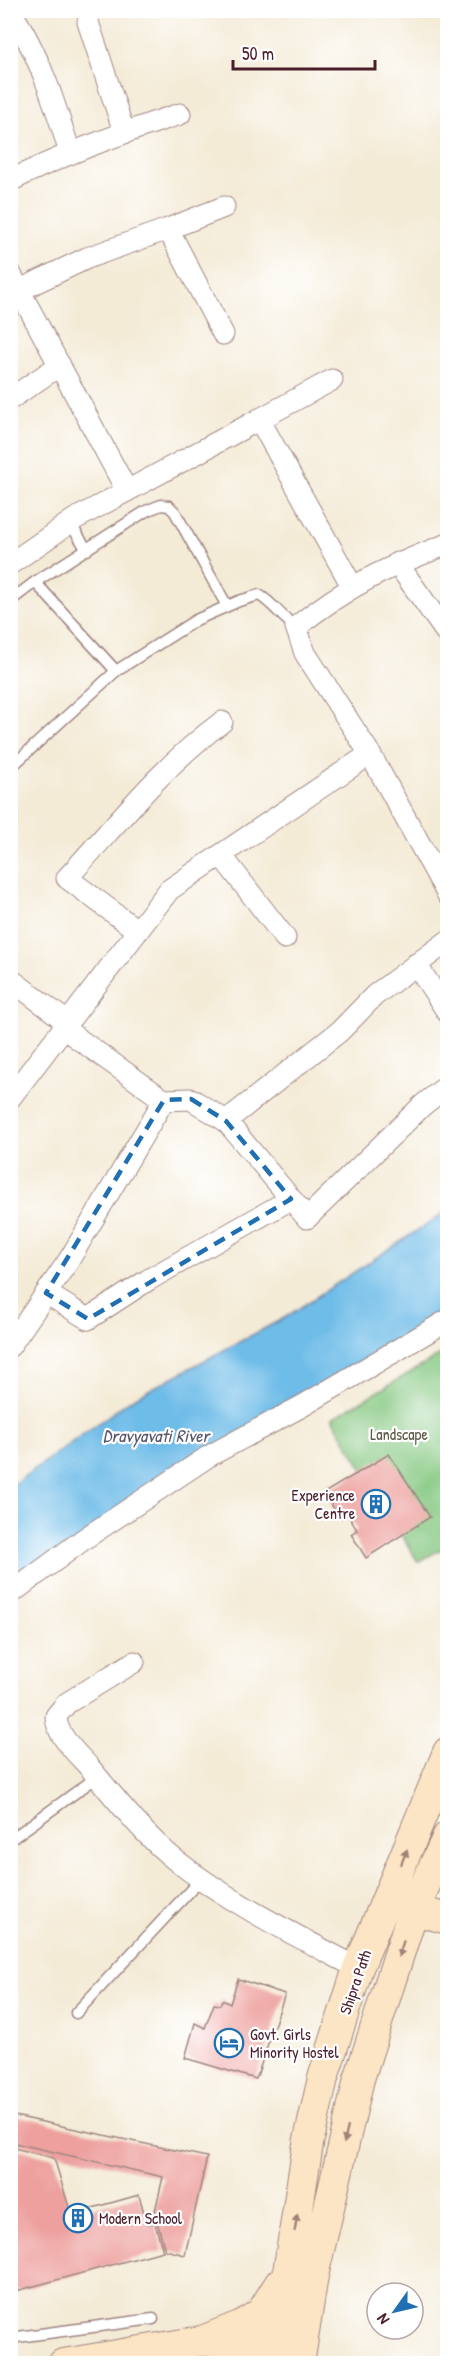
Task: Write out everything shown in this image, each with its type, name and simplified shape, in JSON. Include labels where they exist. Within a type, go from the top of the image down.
[{"type":"street","points":[[10,11],[36,60],[60,118],[70,153]]},
{"type":"street","points":[[88,22],[124,132]]},
{"type":"street","points":[[10,181],[70,153],[180,114]]},
{"type":"street","points":[[127,491],[15,282],[224,207]]},
{"type":"street","points":[[168,229],[223,334]]},
{"type":"street","points":[[10,399],[60,365]]},
{"type":"street","points":[[10,564],[70,523],[332,380]]},
{"type":"street","points":[[259,419],[352,586]]},
{"type":"street","points":[[447,544],[398,563],[352,586],[296,627],[305,653],[370,754],[447,895]]},
{"type":"street","points":[[398,563],[447,635]]},
{"type":"street","points":[[138,931],[67,878],[152,785],[200,738],[222,722]]},
{"type":"street","points":[[10,1098],[169,890],[370,754]]},
{"type":"street","points":[[221,855],[285,938]]},
{"type":"street","points":[[225,1121],[340,1031],[375,995],[447,941]]},
{"type":"street","points":[[416,964],[447,1014]]},
{"type":"street","points":[[10,979],[65,1025],[164,1100],[191,1099],[225,1121],[307,1218],[423,1105],[447,1085]]},
{"type":"street","points":[[10,1346],[69,1260],[164,1100]]},
{"type":"street","points":[[46,1293],[88,1319],[148,1280],[291,1199]]},
{"type":"street","points":[[10,1594],[84,1539],[209,1455],[304,1405],[447,1320]]},
{"type":"street","points":[[134,1662],[67,1703],[56,1716],[56,1724],[64,1737],[97,1777],[172,1857],[201,1880],[265,1919],[358,1968]]},
{"type":"street","name":"Shipra Path","points":[[286,2355],[288,2272],[308,2144],[323,2078],[358,1968],[447,1752]]},
{"type":"street","name":"Shipra Path","points":[[286,2355],[313,2276],[359,2079],[413,1911],[447,1836]]},
{"type":"street","points":[[386,1901],[413,1911],[447,1919]]},
{"type":"street","points":[[63,2364],[201,2341],[242,2325],[261,2313],[288,2272]]},
{"type":"street","points":[[201,2341],[286,2355]]},
{"type":"lane","points":[[10,602],[35,582],[146,512],[161,505],[169,506],[175,512],[227,606]]},
{"type":"lane","points":[[70,523],[87,550]]},
{"type":"lane","points":[[35,582],[116,671]]},
{"type":"lane","points":[[10,768],[116,671],[196,620],[259,595],[268,600],[284,619],[296,627]]},
{"type":"lane","points":[[10,1840],[97,1777]]},
{"type":"lane","points":[[76,2013],[201,1880]]},
{"type":"lane","points":[[10,2338],[153,2319]]},
{"type":"highlighted area","points":[[191,1099],[226,1121],[291,1199],[88,1319],[46,1293],[164,1100]]},
{"type":"green space","name":"Landscape","points":[[447,1351],[447,1546],[418,1562],[332,1418]]},
{"type":"water","name":"Dravyavati River","points":[[447,1211],[447,1308],[368,1363],[11,1590],[11,1486],[132,1399],[286,1317]]},
{"type":"building","name":"Experience Centre","points":[[389,1454],[430,1517],[366,1558],[351,1534],[357,1530],[348,1515],[340,1518],[324,1493]]},
{"type":"building","name":"Govt. Girls Minority Hostel","points":[[238,1979],[285,1994],[256,2079],[185,2058],[195,2023],[205,2028],[214,2004],[220,2005],[222,2000],[230,2004]]},
{"type":"building","points":[[10,2115],[207,2157],[185,2255],[165,2250],[157,2221],[153,2220],[163,2177],[10,2142]]},
{"type":"building","name":"Modern School","points":[[10,2147],[54,2158],[71,2214],[139,2195],[147,2224],[155,2223],[163,2251],[16,2291],[10,2253]]},
{"type":"place","name":"Experience Centre","points":[[376,1504]]},
{"type":"place","name":"Govt. Girls Minority Hostel","points":[[229,2043]]},
{"type":"place","name":"Modern School","points":[[78,2218]]}]
